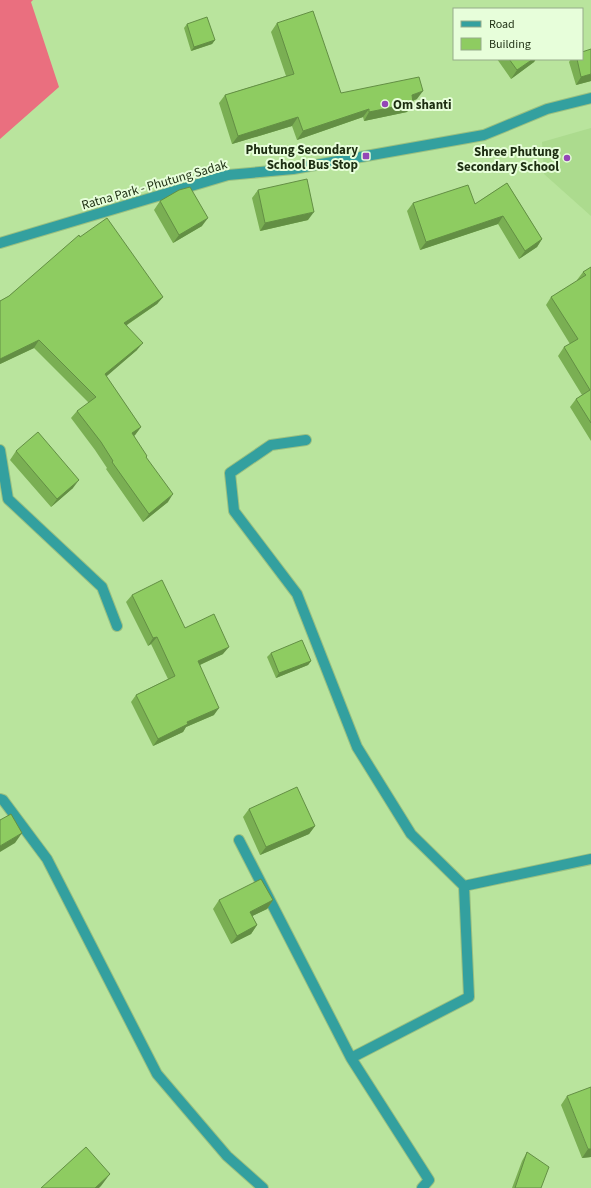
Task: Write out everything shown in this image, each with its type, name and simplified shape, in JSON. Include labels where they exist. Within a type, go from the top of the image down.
[{"type":"street","name":"Ratna Park - Phutung Sadak","points":[[0,243],[228,175],[293,169],[484,135],[547,109],[591,98]]},
{"type":"street","points":[[306,440],[270,445],[230,473],[234,511],[297,594],[361,754],[411,834],[464,886],[469,997],[352,1058]]},
{"type":"street","points":[[0,450],[8,498],[102,587],[117,626]]},
{"type":"street","points":[[0,799],[3,800],[47,859],[157,1074],[227,1156],[264,1188]]},
{"type":"street","points":[[239,840],[352,1058],[429,1180],[422,1188]]},
{"type":"street","points":[[464,886],[591,859]]},
{"type":"shaded area","points":[[0,0],[33,0],[31,2],[59,87],[0,139]]},
{"type":"shaded area","name":"Shree Phutung Secondary School","points":[[591,128],[591,216],[544,174],[542,142]]},
{"type":"building","points":[[313,11],[341,93],[419,77],[423,91],[412,95],[413,103],[369,112],[369,109],[303,131],[298,117],[238,136],[225,95],[294,74],[277,23]]},
{"type":"building","points":[[207,17],[215,40],[194,47],[187,24]]},
{"type":"building","points":[[591,49],[591,74],[581,77],[577,60],[583,60],[583,52]]},
{"type":"building","points":[[510,60],[532,60],[517,70]]},
{"type":"building","points":[[307,179],[314,212],[265,223],[258,190]]},
{"type":"building","points":[[507,183],[542,239],[525,251],[503,216],[426,242],[413,203],[468,185],[475,204]]},
{"type":"building","points":[[190,187],[208,218],[179,235],[160,201],[179,190]]},
{"type":"building","points":[[107,218],[163,297],[124,323],[143,343],[105,374],[141,427],[132,433],[147,456],[146,457],[173,494],[149,514],[112,462],[113,461],[101,442],[77,411],[96,397],[39,340],[0,359],[0,301],[9,296],[79,235],[80,237]]},
{"type":"building","points":[[591,267],[591,423],[576,399],[590,390],[564,347],[578,339],[551,297],[586,275],[583,272]]},
{"type":"building","points":[[38,432],[79,480],[57,499],[16,451]]},
{"type":"building","points":[[162,580],[185,628],[214,614],[229,647],[198,661],[219,708],[187,722],[188,724],[158,739],[136,695],[175,676],[157,637],[153,638],[132,595]]},
{"type":"building","points":[[302,640],[311,661],[279,673],[271,653]]},
{"type":"building","points":[[297,787],[315,826],[266,847],[249,809]]},
{"type":"building","points":[[11,814],[22,833],[0,846],[0,820]]},
{"type":"building","points":[[261,879],[273,900],[250,912],[257,925],[237,936],[219,900]]},
{"type":"building","points":[[591,1087],[591,1149],[588,1149],[567,1096]]},
{"type":"building","points":[[86,1147],[110,1174],[95,1188],[41,1188]]},
{"type":"building","points":[[527,1152],[549,1167],[541,1188],[515,1188]]},
{"type":"place","name":"Om shanti","points":[[385,104]]},
{"type":"place","name":"Phutung Secondary School Bus Stop","points":[[366,156]]},
{"type":"place","name":"Shree Phutung Secondary School","points":[[567,158]]}]
